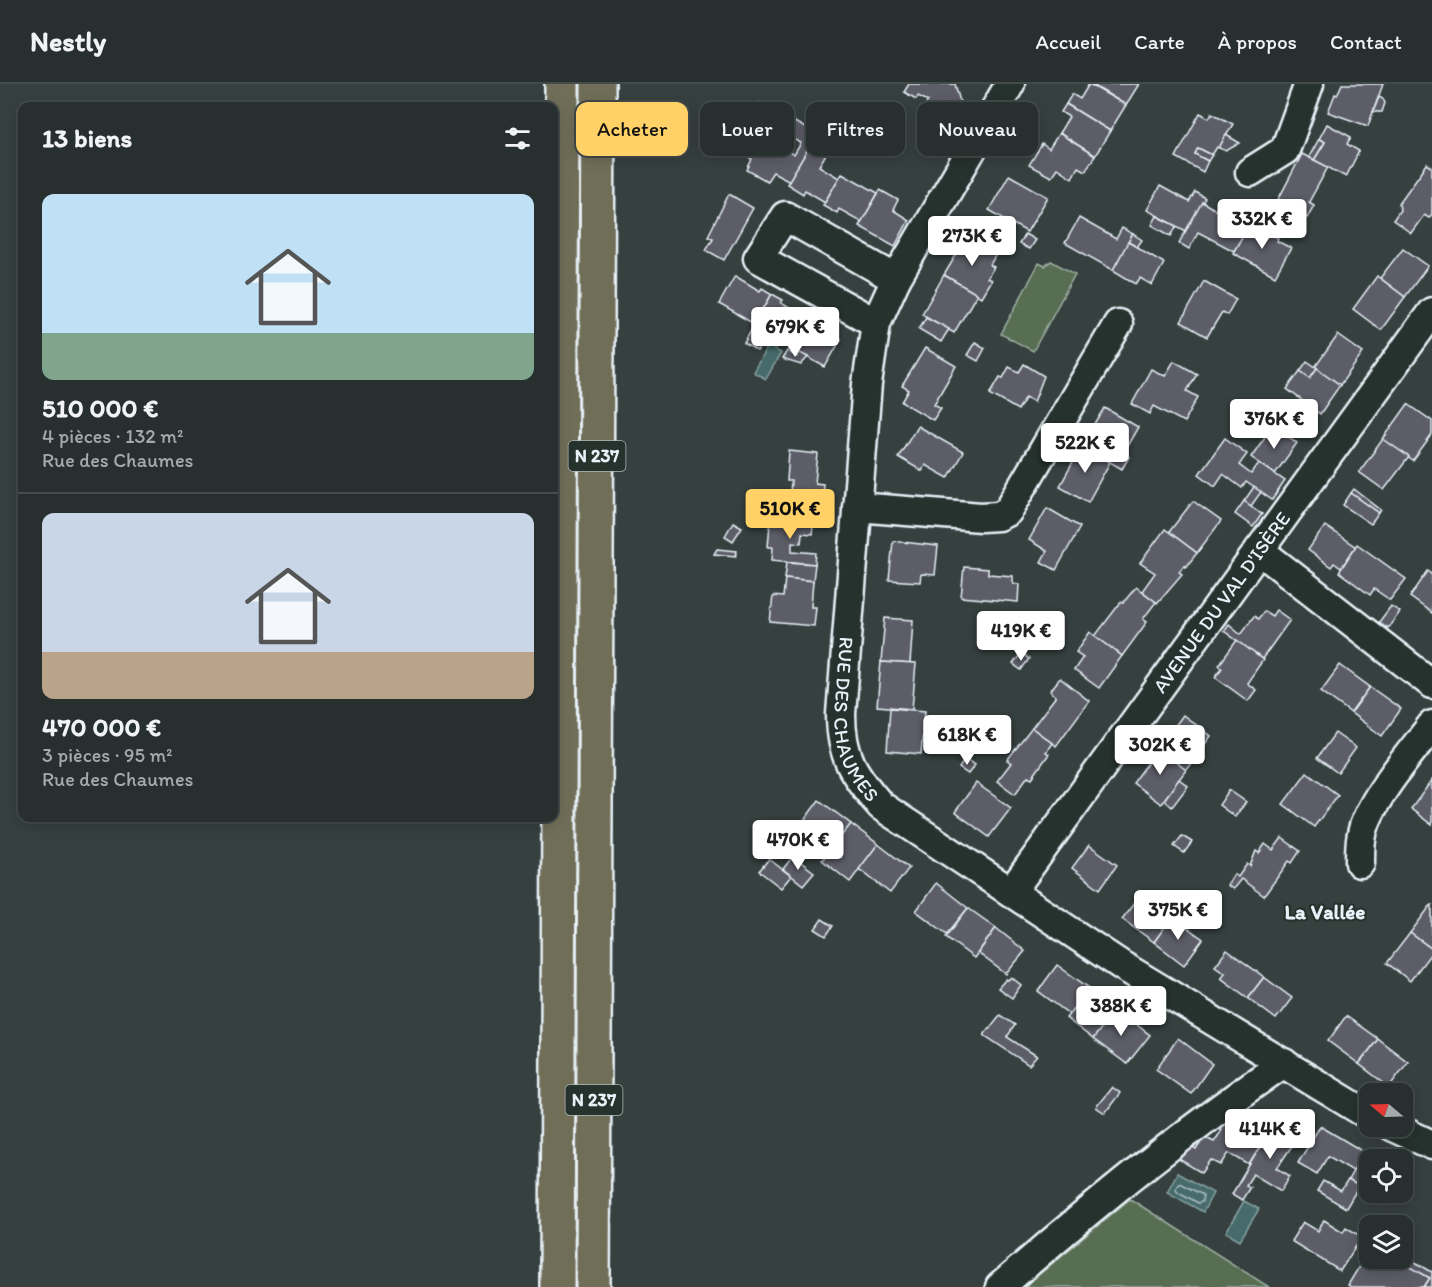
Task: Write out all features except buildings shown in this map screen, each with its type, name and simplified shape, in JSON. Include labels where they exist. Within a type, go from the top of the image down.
[{"type":"highway","name":"N 237","points":[[557,1287],[562,84]]},
{"type":"highway","name":"N 237","points":[[593,1287],[598,84]]},
{"type":"street","name":"RUE DES CHAUMES","points":[[1010,84],[896,279],[876,323],[867,384],[842,714],[841,735],[852,770],[881,806],[1121,965],[1359,1109]]},
{"type":"street","points":[[1250,172],[1285,150],[1309,84]]},
{"type":"street","points":[[876,323],[759,258],[784,216],[896,279]]},
{"type":"street","name":"AVENUE DU VAL D'ISÈRE","points":[[1011,892],[1432,312]]},
{"type":"street","points":[[857,507],[981,517],[998,516],[1008,511],[1118,324]]},
{"type":"street","points":[[1259,550],[1432,684]]},
{"type":"street","points":[[1360,863],[1360,843],[1365,823],[1377,800],[1432,725]]},
{"type":"street","points":[[1000,1287],[1153,1158],[1284,1063]]},
{"type":"street","points":[[1413,1136],[1432,1145]]},
{"type":"green space","points":[[1051,261],[1075,274],[1033,351],[1001,334],[1039,263],[1045,266]]},
{"type":"green space","points":[[1130,1199],[1269,1287],[1024,1287]]},
{"type":"water","points":[[768,346],[781,353],[766,379],[753,372]]},
{"type":"water","points":[[1177,1173],[1213,1193],[1203,1212],[1167,1192]]},
{"type":"water","points":[[1244,1201],[1259,1209],[1240,1240],[1226,1232]]},
{"type":"district","name":"La Vallée","points":[[1325,912]]}]
